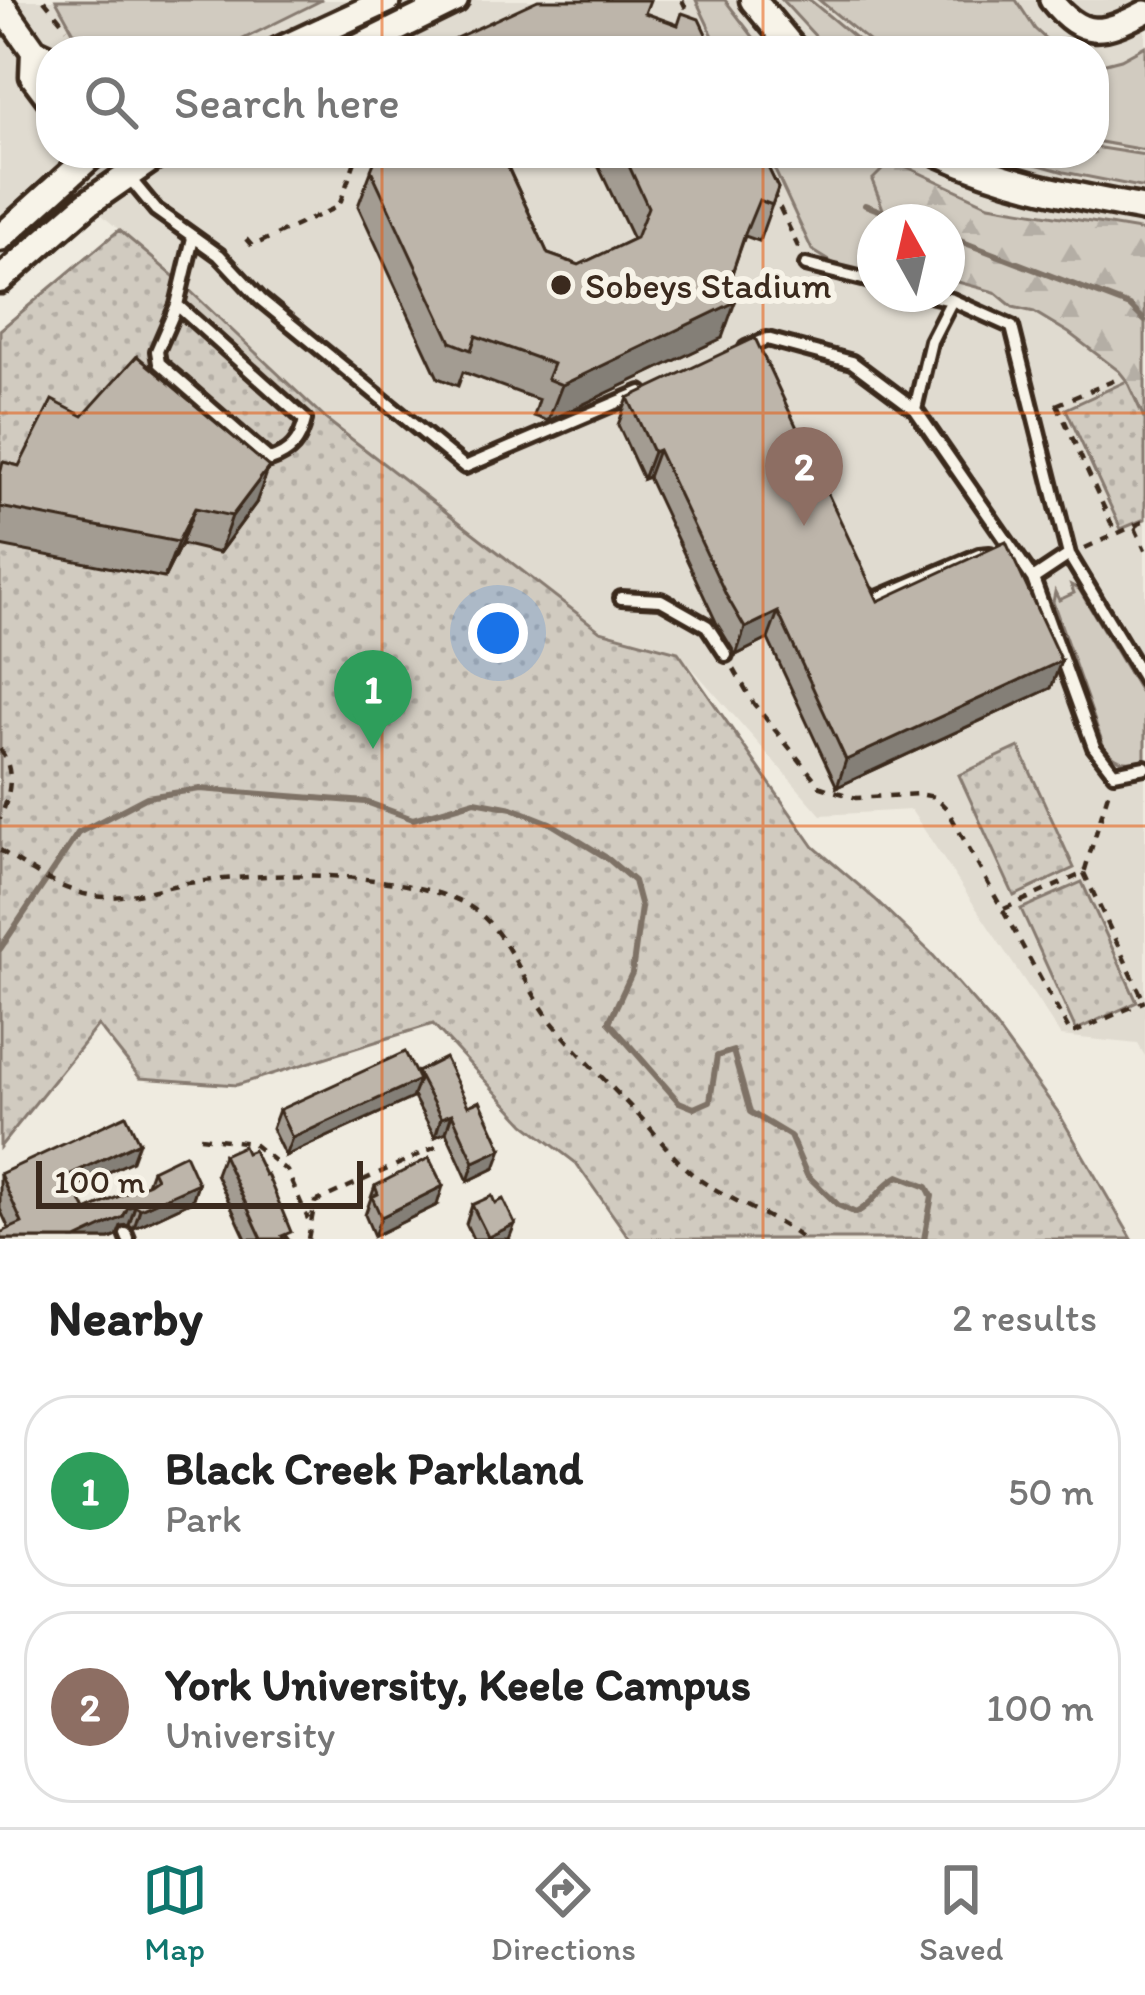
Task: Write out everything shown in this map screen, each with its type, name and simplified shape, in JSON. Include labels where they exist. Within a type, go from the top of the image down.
[{"type":"street","points":[[382,36],[455,0]]},
{"type":"street","points":[[753,0],[783,36]]},
{"type":"street","points":[[1051,0],[1072,22],[1088,30],[1105,30],[1145,12]]},
{"type":"street","points":[[0,3],[36,48]]},
{"type":"street","points":[[308,36],[372,4]]},
{"type":"street","points":[[0,238],[77,168]]},
{"type":"street","points":[[122,168],[127,175]]},
{"type":"street","points":[[0,280],[59,226],[138,168]]},
{"type":"street","points":[[973,168],[1039,190],[1145,209]]},
{"type":"lane","points":[[127,175],[155,210],[219,254],[260,299],[465,467],[657,386]]},
{"type":"lane","points":[[177,305],[305,420],[301,436],[286,454],[270,460],[159,363],[157,351],[177,305],[193,238]]},
{"type":"lane","points":[[806,265],[857,278]]},
{"type":"lane","points":[[965,306],[1012,327],[1069,555],[1145,681]]},
{"type":"lane","points":[[915,409],[931,341],[946,312]]},
{"type":"lane","points":[[723,358],[767,339],[851,362],[915,409],[1033,579],[1094,747],[1114,773],[1145,767]]},
{"type":"lane","points":[[866,587],[873,600],[979,555],[1015,554]]},
{"type":"lane","points":[[1033,579],[1069,555]]},
{"type":"lane","points":[[622,598],[661,600],[707,626],[726,655]]},
{"type":"path","points":[[44,0],[67,28]]},
{"type":"path","points":[[682,0],[690,17]]},
{"type":"path","points":[[247,239],[252,246],[339,206],[353,168]]},
{"type":"path","points":[[772,191],[806,265]]},
{"type":"path","points":[[1034,414],[1120,379]]},
{"type":"path","points":[[1057,404],[1117,534]]},
{"type":"path","points":[[1069,555],[1145,521]]},
{"type":"path","points":[[1134,526],[1145,550]]},
{"type":"path","points":[[726,655],[754,704],[821,787],[856,797],[919,794],[935,797],[947,809],[1070,1034],[1144,1001],[1084,873],[1114,773]]},
{"type":"path","points":[[0,749],[10,771],[0,818]]},
{"type":"path","points":[[0,850],[90,896],[279,875],[406,886],[468,904],[507,945],[554,1025],[697,1178],[803,1239]]},
{"type":"path","points":[[1002,910],[1084,873]]},
{"type":"path","points":[[200,1137],[252,1142],[286,1171],[310,1224]]},
{"type":"path","points":[[308,1239],[315,1202],[436,1147]]},
{"type":"shaded area","points":[[0,0],[1145,0],[1145,1056],[1138,1044],[1061,1036],[911,810],[821,815],[678,652],[600,631],[327,420],[183,284],[50,171],[0,220]]},
{"type":"green space","points":[[56,0],[322,0],[249,36],[76,36]]},
{"type":"green space","points":[[696,0],[725,0],[753,36],[713,36]]},
{"type":"green space","points":[[782,0],[810,0],[853,36],[815,36]]},
{"type":"green space","points":[[819,0],[1016,0],[1043,36],[863,36]]},
{"type":"green space","points":[[1145,46],[1145,150],[1109,144],[1109,62]]},
{"type":"green space","points":[[1109,149],[1145,155],[1145,188],[1050,168],[1109,168]]},
{"type":"green space","points":[[774,168],[884,168],[873,180],[882,204],[857,204],[857,272],[812,250]]},
{"type":"green space","points":[[884,168],[909,168],[989,205],[1145,231],[1145,420],[1119,371],[1069,333],[1034,312],[1013,307],[995,292],[965,284],[965,204],[881,204],[872,180]]},
{"type":"green space","points":[[119,230],[327,420],[600,631],[678,652],[814,847],[931,953],[996,1027],[1058,1112],[1132,1239],[630,1239],[576,1163],[525,1124],[433,1024],[237,1085],[140,1078],[98,1025],[0,1147],[0,330]]},
{"type":"green space","points":[[1127,381],[1145,420],[1145,519],[1121,529],[1066,409]]},
{"type":"green space","points":[[1071,585],[1079,589],[1145,700],[1143,759],[1121,760],[1104,747],[1053,602],[1055,592],[1059,600],[1074,593]]},
{"type":"green space","points":[[1019,747],[1074,868],[1014,896],[959,775]]},
{"type":"green space","points":[[1082,882],[1137,1002],[1076,1030],[1021,909]]},
{"type":"building","points":[[538,0],[650,0],[645,13],[678,25],[682,13],[699,19],[707,36],[460,36]]},
{"type":"building","name":"Sobeys Stadium","points":[[508,168],[548,254],[579,265],[636,238],[648,207],[630,168],[768,168],[778,188],[772,205],[759,200],[745,234],[729,282],[741,285],[735,302],[562,385],[547,379],[553,364],[476,336],[471,350],[451,342],[371,170]]},
{"type":"building","points":[[755,338],[878,601],[1006,542],[1061,661],[846,760],[778,612],[745,628],[628,398]]},
{"type":"building","points":[[137,356],[269,467],[232,516],[195,508],[178,542],[0,507],[3,462],[19,466],[52,400],[83,416]]},
{"type":"building","points":[[405,1052],[419,1080],[292,1138],[279,1110]]},
{"type":"building","points":[[445,1058],[468,1106],[480,1101],[502,1149],[474,1162],[452,1114],[441,1118],[417,1072]]},
{"type":"building","points":[[126,1115],[139,1142],[69,1175],[86,1211],[149,1183],[156,1178],[152,1170],[185,1154],[198,1183],[140,1209],[128,1207],[123,1217],[76,1239],[0,1239],[0,1233],[22,1223],[0,1174]]},
{"type":"building","points":[[243,1146],[246,1153],[253,1150],[267,1174],[291,1232],[284,1239],[262,1239],[223,1155]]},
{"type":"building","points":[[429,1158],[443,1186],[381,1217],[372,1197],[378,1194],[375,1186]]},
{"type":"building","points":[[492,1196],[495,1203],[503,1199],[515,1224],[488,1237],[472,1205]]},
{"type":"waterway","points":[[965,243],[1130,306],[1145,321]]},
{"type":"waterway","points":[[0,949],[78,833],[147,797],[200,789],[366,802],[413,819],[475,801],[512,808],[550,823],[634,881],[641,907],[632,973],[609,1022],[679,1102],[694,1108],[710,1101],[717,1056],[733,1051],[750,1112],[790,1136],[807,1175],[838,1205],[856,1213],[899,1176],[927,1187],[932,1196],[924,1239]]},
{"type":"place","name":"Sobeys Stadium","points":[[561,285]]},
{"type":"place","name":"York University, Keele Campus","points":[[804,526]]},
{"type":"place","name":"Black Creek Parkland","points":[[373,749]]}]
